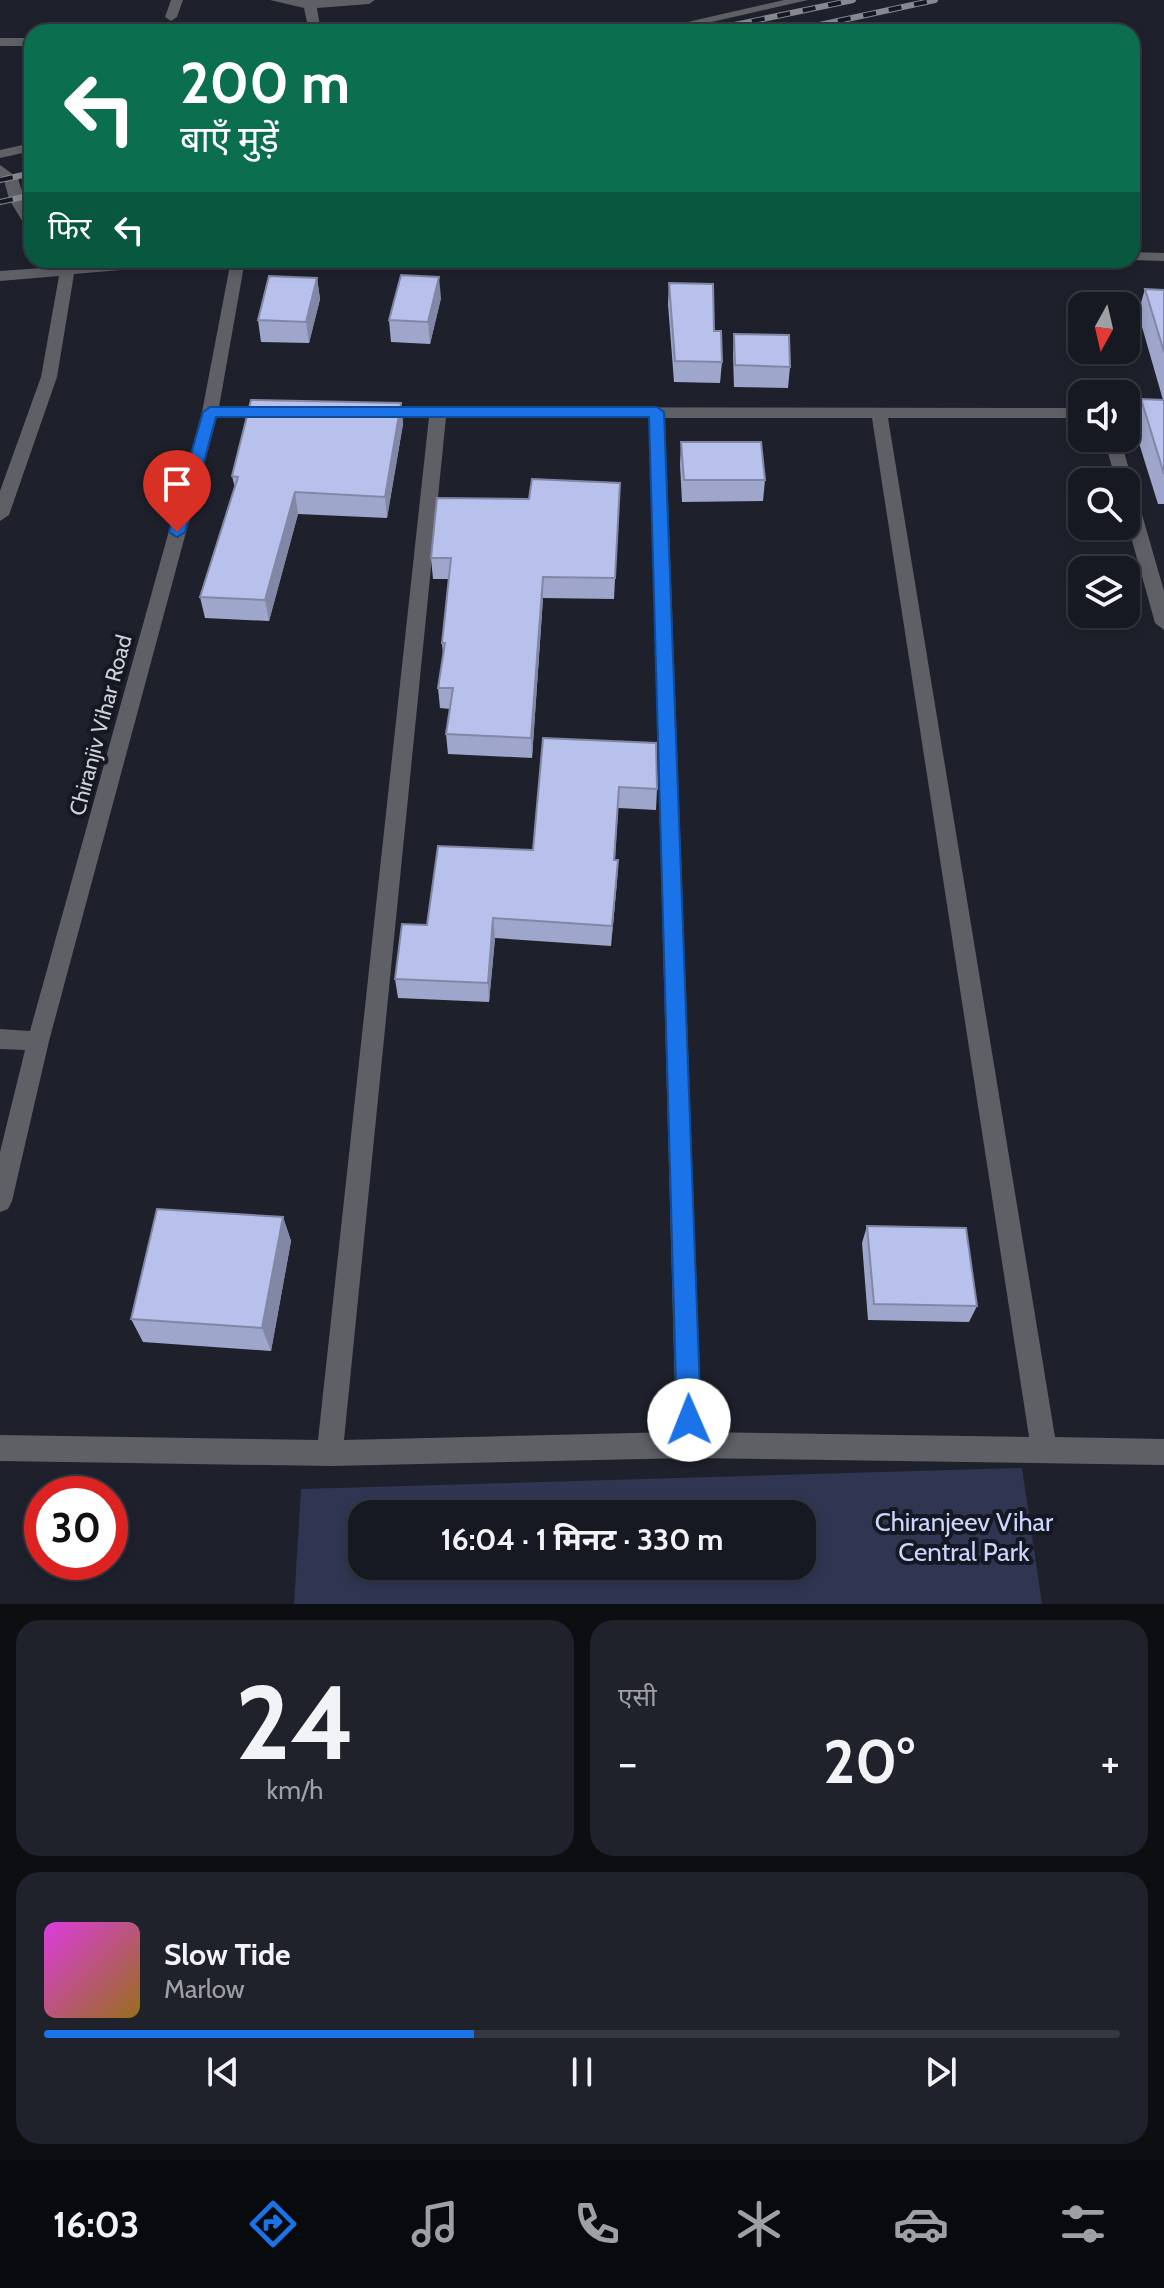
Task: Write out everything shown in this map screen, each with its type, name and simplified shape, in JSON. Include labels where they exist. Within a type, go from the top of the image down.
[{"type":"street","points":[[171,17],[177,0]]},
{"type":"street","points":[[276,0],[310,5],[369,0]]},
{"type":"street","points":[[688,24],[802,0]]},
{"type":"street","points":[[310,5],[314,24]]},
{"type":"street","points":[[0,42],[24,42]]},
{"type":"street","points":[[0,154],[24,149]]},
{"type":"street","points":[[0,169],[11,178],[16,199],[24,212]]},
{"type":"street","points":[[1140,256],[1164,257]]},
{"type":"street","points":[[0,276],[50,268]]},
{"type":"street","points":[[0,515],[49,377],[63,268]]},
{"type":"street","name":"Chiranjiv Vihar Road","points":[[0,1201],[38,1041],[210,412],[237,268]]},
{"type":"street","points":[[210,412],[284,412]]},
{"type":"street","points":[[361,412],[1068,413]]},
{"type":"street","points":[[330,1453],[438,412]]},
{"type":"street","points":[[657,412],[689,1445]]},
{"type":"street","points":[[879,412],[1044,1449]]},
{"type":"street","points":[[1140,414],[1164,414]]},
{"type":"street","points":[[1140,538],[1164,623]]},
{"type":"street","points":[[0,1039],[38,1041]]},
{"type":"street","points":[[0,1448],[330,1453],[689,1445],[1164,1452]]},
{"type":"green space","name":"Chiranjeev Vihar Central Park","points":[[1022,1468],[1042,1604],[294,1604],[301,1489]]},
{"type":"building","points":[[401,275],[439,277],[428,322],[389,320]]},
{"type":"building","points":[[269,276],[317,278],[306,322],[258,320]]},
{"type":"building","points":[[669,283],[713,284],[714,331],[721,331],[722,362],[675,361]]},
{"type":"building","points":[[1145,289],[1164,290],[1164,352]]},
{"type":"building","points":[[734,334],[789,335],[790,367],[735,365]]},
{"type":"building","points":[[1141,399],[1164,400],[1164,474]]},
{"type":"building","points":[[251,400],[401,403],[385,497],[295,492],[265,600],[200,597],[238,477],[232,476]]},
{"type":"building","points":[[681,442],[761,442],[765,480],[684,480]]},
{"type":"building","points":[[532,479],[620,483],[615,578],[543,577],[531,738],[446,734],[453,688],[438,688],[445,643],[442,643],[451,558],[431,558],[437,498],[529,499]]},
{"type":"building","points":[[543,738],[656,743],[657,789],[619,787],[614,860],[618,860],[612,926],[493,918],[488,983],[395,979],[402,924],[427,925],[438,846],[533,850]]},
{"type":"building","points":[[157,1209],[283,1217],[262,1328],[131,1319]]},
{"type":"building","points":[[867,1226],[966,1228],[977,1306],[874,1304]]},
{"type":"railway","points":[[739,24],[853,0]]},
{"type":"railway","points":[[824,24],[935,0]]},
{"type":"railway","points":[[0,180],[24,175]]},
{"type":"railway","points":[[0,202],[24,197]]},
{"type":"route","points":[[177,532],[210,412],[657,412],[689,1420]]}]
